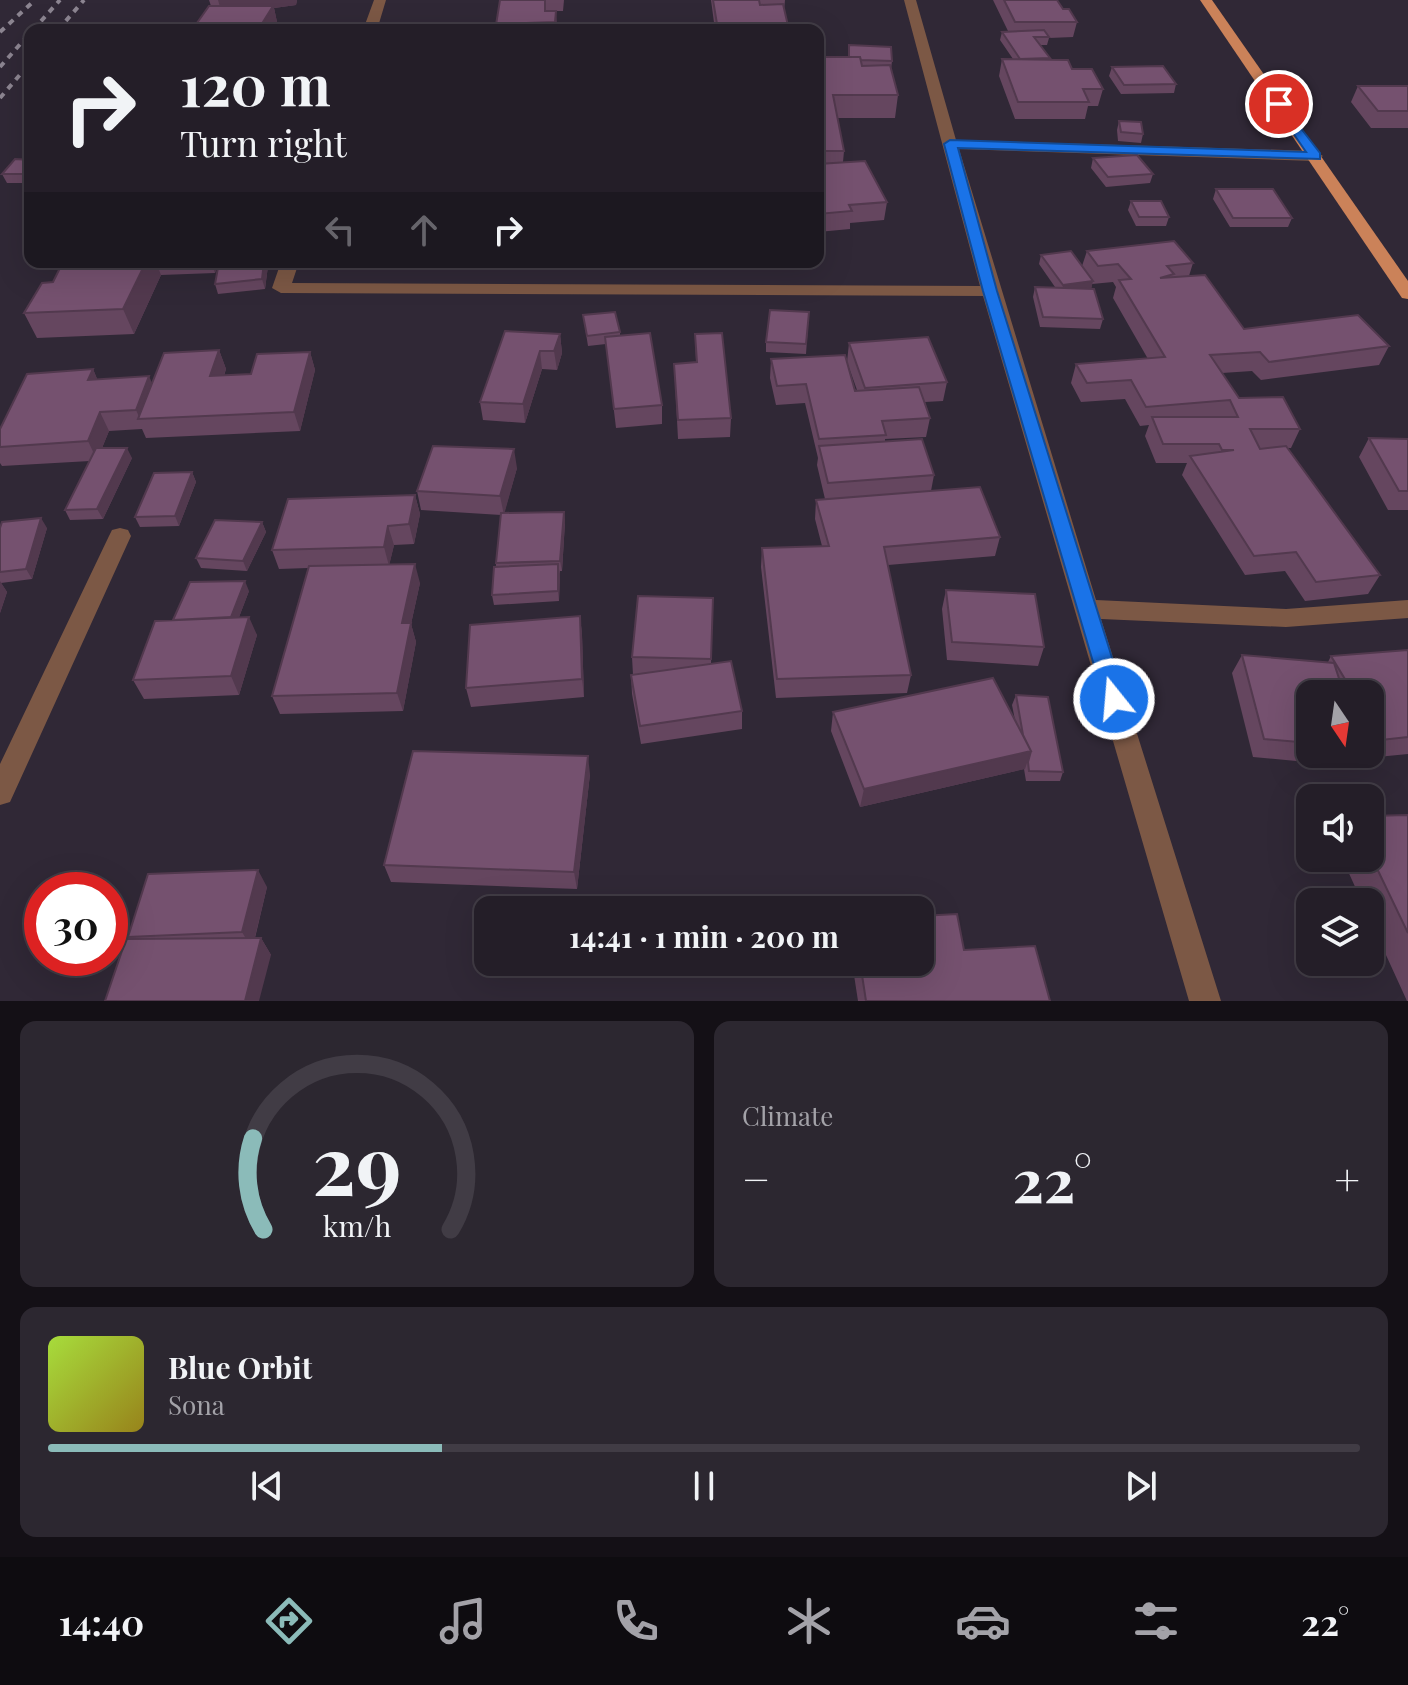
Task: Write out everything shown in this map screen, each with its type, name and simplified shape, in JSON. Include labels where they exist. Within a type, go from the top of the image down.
[{"type":"main road","points":[[1206,0],[1408,294]]},
{"type":"street","points":[[372,24],[380,0]]},
{"type":"street","points":[[910,0],[990,291],[1205,1001]]},
{"type":"street","points":[[950,144],[1315,156]]},
{"type":"street","points":[[288,268],[281,288],[990,291]]},
{"type":"street","points":[[0,793],[120,536]]},
{"type":"street","points":[[1087,609],[1286,618],[1408,609]]},
{"type":"building","points":[[500,0],[545,0],[545,11],[556,11],[555,22],[496,24]]},
{"type":"building","points":[[713,0],[759,0],[760,5],[783,4],[788,24],[717,24]]},
{"type":"building","points":[[1004,0],[1057,0],[1063,9],[1069,9],[1077,22],[1015,22]]},
{"type":"building","points":[[209,6],[273,6],[262,24],[196,24]]},
{"type":"building","points":[[1044,30],[1049,37],[1034,37],[1050,58],[1020,59],[1002,32]]},
{"type":"building","points":[[849,45],[891,47],[892,61],[849,57]]},
{"type":"building","points":[[824,57],[860,57],[862,66],[890,65],[898,95],[833,95],[844,151],[824,151]]},
{"type":"building","points":[[1002,59],[1068,60],[1072,69],[1092,69],[1103,89],[1083,89],[1089,102],[1018,102]]},
{"type":"building","points":[[1163,66],[1176,84],[1124,85],[1112,67]]},
{"type":"building","points":[[1358,86],[1408,86],[1408,111],[1378,111]]},
{"type":"building","points":[[1119,121],[1141,122],[1143,134],[1121,132]]},
{"type":"building","points":[[1137,155],[1153,174],[1108,177],[1093,158]]},
{"type":"building","points":[[15,159],[24,160],[24,174],[2,174]]},
{"type":"building","points":[[865,161],[887,202],[849,205],[852,211],[824,213],[824,164]]},
{"type":"building","points":[[1216,189],[1273,189],[1292,218],[1233,218]]},
{"type":"building","points":[[1131,201],[1161,201],[1169,217],[1139,217]]},
{"type":"building","points":[[1174,241],[1193,263],[1167,266],[1174,274],[1160,278],[1205,275],[1244,329],[1358,315],[1389,346],[1269,362],[1260,352],[1210,355],[1239,398],[1283,397],[1300,429],[1250,429],[1260,449],[1286,446],[1380,575],[1316,582],[1296,552],[1254,556],[1190,456],[1234,450],[1222,450],[1219,444],[1163,444],[1152,417],[1238,417],[1230,400],[1146,407],[1131,380],[1087,383],[1076,364],[1165,357],[1119,280],[1131,279],[1118,264],[1098,266],[1087,251]]},
{"type":"building","points":[[1071,251],[1093,281],[1063,285],[1041,255]]},
{"type":"building","points":[[60,268],[143,268],[123,309],[24,313],[42,283],[53,282]]},
{"type":"building","points":[[218,268],[263,268],[262,279],[215,284]]},
{"type":"building","points":[[1035,287],[1094,289],[1103,319],[1043,317]]},
{"type":"building","points":[[770,310],[809,312],[806,344],[766,342]]},
{"type":"building","points":[[615,312],[620,332],[587,336],[583,315]]},
{"type":"building","points":[[505,331],[560,334],[554,351],[540,351],[523,404],[480,402]]},
{"type":"building","points":[[650,333],[662,405],[614,409],[605,337]]},
{"type":"building","points":[[722,333],[731,418],[678,420],[674,364],[697,362],[695,334]]},
{"type":"building","points":[[928,337],[947,382],[865,388],[849,343]]},
{"type":"building","points":[[219,350],[210,376],[251,374],[257,354],[310,352],[294,412],[138,419],[164,353]]},
{"type":"building","points":[[845,355],[855,391],[919,387],[930,418],[882,421],[886,435],[819,439],[806,384],[777,386],[771,359]]},
{"type":"building","points":[[93,369],[88,380],[149,376],[136,410],[100,412],[88,441],[0,447],[0,429],[27,374]]},
{"type":"building","points":[[1369,438],[1408,439],[1408,491],[1399,491]]},
{"type":"building","points":[[922,439],[934,475],[828,483],[819,446]]},
{"type":"building","points":[[433,446],[514,449],[500,496],[417,491]]},
{"type":"building","points":[[96,448],[127,448],[97,509],[65,510]]},
{"type":"building","points":[[192,472],[175,516],[135,517],[154,473]]},
{"type":"building","points":[[980,487],[1000,537],[884,547],[911,675],[777,679],[762,548],[829,546],[816,500]]},
{"type":"building","points":[[415,495],[409,524],[388,526],[384,547],[272,550],[288,499]]},
{"type":"building","points":[[564,512],[560,561],[496,563],[501,513]]},
{"type":"building","points":[[41,518],[26,569],[0,572],[2,522]]},
{"type":"building","points":[[215,520],[262,522],[243,561],[196,558]]},
{"type":"building","points":[[415,564],[402,623],[411,623],[397,693],[272,696],[309,566]]},
{"type":"building","points":[[558,564],[558,591],[492,595],[494,567]]},
{"type":"building","points":[[245,581],[231,617],[173,620],[190,582]]},
{"type":"building","points":[[946,590],[1035,594],[1044,647],[952,642]]},
{"type":"building","points":[[638,596],[713,598],[711,659],[632,657]]},
{"type":"building","points":[[580,616],[582,679],[466,688],[470,625]]},
{"type":"building","points":[[249,617],[231,676],[133,680],[155,621]]},
{"type":"building","points":[[1408,650],[1408,737],[1384,740],[1384,680],[1346,680],[1331,656]]},
{"type":"building","points":[[1242,655],[1334,663],[1339,680],[1296,680],[1296,742],[1264,739]]},
{"type":"building","points":[[731,661],[742,711],[640,726],[631,675]]},
{"type":"building","points":[[993,678],[1031,751],[864,789],[833,712]]},
{"type":"building","points":[[1016,695],[1048,697],[1063,772],[1029,771],[1031,751],[1023,735]]},
{"type":"building","points":[[413,751],[588,756],[574,872],[384,865]]},
{"type":"building","points":[[1408,815],[1408,933],[1379,872],[1384,872],[1384,816]]},
{"type":"building","points":[[258,870],[242,932],[128,937],[148,874]]},
{"type":"building","points":[[957,914],[964,950],[1035,946],[1050,1001],[866,1001],[862,976],[934,976],[934,915]]},
{"type":"building","points":[[261,938],[245,1001],[105,1001],[113,976],[128,976],[128,939]]},
{"type":"railway","points":[[0,32],[35,0]]},
{"type":"railway","points":[[38,24],[60,0]]},
{"type":"railway","points":[[63,24],[84,0]]},
{"type":"railway","points":[[0,67],[24,40]]},
{"type":"railway","points":[[0,98],[24,70]]},
{"type":"route","points":[[1114,699],[990,291],[950,144],[1315,156],[1279,104]]}]
